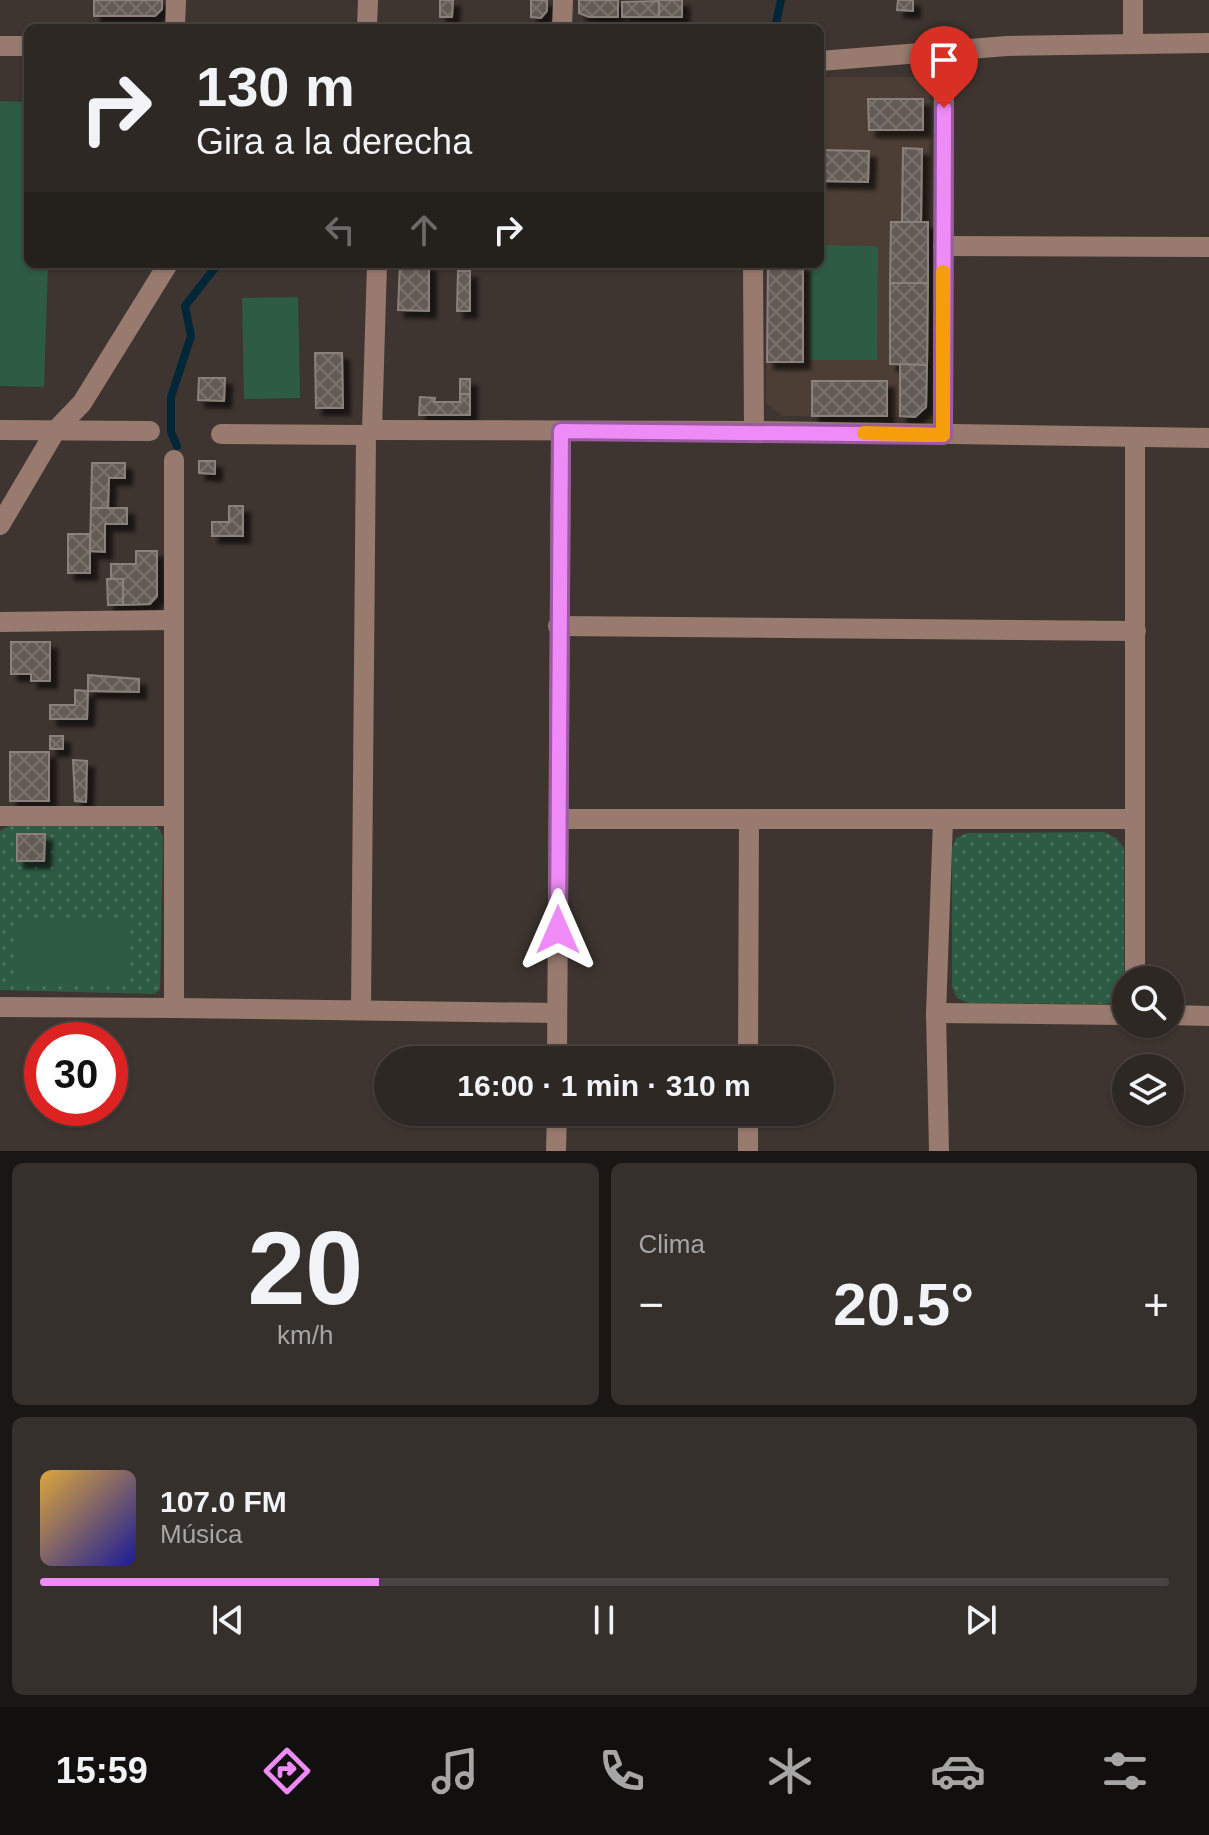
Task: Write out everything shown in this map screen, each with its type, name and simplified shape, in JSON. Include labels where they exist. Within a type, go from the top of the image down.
[{"type":"street","points":[[175,24],[176,0]]},
{"type":"street","points":[[367,24],[368,0]]},
{"type":"street","points":[[562,24],[563,0]]},
{"type":"street","points":[[1133,0],[1133,42]]},
{"type":"street","points":[[824,61],[1133,42],[1209,43]]},
{"type":"street","points":[[0,46],[24,46]]},
{"type":"street","points":[[943,435],[944,53]]},
{"type":"street","points":[[943,246],[1209,247]]},
{"type":"street","points":[[0,525],[56,430],[82,403],[166,268]]},
{"type":"street","points":[[361,1010],[369,433],[377,268]]},
{"type":"street","points":[[753,268],[754,431]]},
{"type":"street","points":[[0,430],[150,431]]},
{"type":"street","points":[[557,1046],[561,431]]},
{"type":"street","points":[[221,434],[754,431],[1209,438]]},
{"type":"street","points":[[1135,438],[1135,966]]},
{"type":"street","points":[[174,460],[174,1008]]},
{"type":"street","points":[[0,622],[172,620]]},
{"type":"street","points":[[558,626],[1136,631]]},
{"type":"street","points":[[0,816],[174,816]]},
{"type":"street","points":[[559,819],[1134,819]]},
{"type":"street","points":[[748,1046],[749,820]]},
{"type":"street","points":[[939,1151],[936,1013],[943,820]]},
{"type":"street","points":[[0,1007],[557,1013]]},
{"type":"street","points":[[936,1013],[1112,1015]]},
{"type":"street","points":[[1184,1015],[1209,1016]]},
{"type":"street","points":[[556,1151],[557,1126]]},
{"type":"street","points":[[748,1126],[748,1151]]},
{"type":"shaded area","points":[[824,77],[919,77],[930,87],[926,407],[915,417],[782,416],[766,403],[768,268],[824,268]]},
{"type":"green space","points":[[0,101],[24,102],[24,268],[48,268],[44,387],[0,386]]},
{"type":"green space","points":[[824,245],[878,246],[877,360],[810,360],[810,268],[824,268]]},
{"type":"green space","points":[[298,297],[300,398],[244,399],[242,298]]},
{"type":"green space","points":[[12,824],[150,824],[159,828],[163,837],[160,990],[154,994],[0,990],[0,831]]},
{"type":"green space","points":[[1104,832],[1116,838],[1124,848],[1124,966],[1112,966],[1112,1001],[1107,1004],[968,1003],[957,998],[952,987],[952,848],[956,838],[967,833]]},
{"type":"green space","points":[[17,918],[128,919],[128,983],[17,982]]},
{"type":"building","points":[[94,0],[162,0],[162,9],[155,16],[94,16]]},
{"type":"building","points":[[440,0],[453,0],[452,17],[440,17]]},
{"type":"building","points":[[531,0],[547,0],[547,11],[541,18],[531,17]]},
{"type":"building","points":[[579,0],[618,0],[618,17],[589,17],[579,13]]},
{"type":"building","points":[[659,0],[682,0],[682,17],[659,17]]},
{"type":"building","points":[[898,0],[913,0],[913,11],[897,10]]},
{"type":"building","points":[[659,1],[659,17],[622,17],[622,2]]},
{"type":"building","points":[[868,99],[923,99],[923,130],[869,130]]},
{"type":"building","points":[[903,148],[922,149],[921,222],[902,222]]},
{"type":"building","points":[[824,150],[869,151],[868,182],[824,181]]},
{"type":"building","points":[[891,222],[928,222],[928,283],[890,283]]},
{"type":"building","points":[[400,268],[429,268],[429,311],[398,310]]},
{"type":"building","points":[[768,268],[803,268],[803,362],[767,362]]},
{"type":"building","points":[[458,271],[470,271],[470,311],[457,311]]},
{"type":"building","points":[[890,283],[928,283],[927,365],[890,364]]},
{"type":"building","points":[[315,353],[342,353],[343,408],[316,408]]},
{"type":"building","points":[[900,364],[927,365],[926,407],[915,417],[900,416]]},
{"type":"building","points":[[199,378],[225,378],[224,401],[198,400]]},
{"type":"building","points":[[460,379],[470,379],[470,394],[460,394]]},
{"type":"building","points":[[812,381],[887,381],[887,416],[812,416]]},
{"type":"building","points":[[460,394],[470,394],[470,415],[419,415],[420,397],[435,398],[434,402],[460,402]]},
{"type":"building","points":[[199,461],[215,461],[215,474],[199,473]]},
{"type":"building","points":[[92,463],[125,463],[125,478],[109,478],[108,508],[91,508]]},
{"type":"building","points":[[229,506],[243,506],[243,536],[212,536],[212,522],[229,522]]},
{"type":"building","points":[[91,508],[127,508],[127,524],[105,524],[105,552],[90,551]]},
{"type":"building","points":[[68,534],[90,534],[90,573],[68,573]]},
{"type":"building","points":[[136,551],[157,551],[157,596],[150,604],[123,605],[123,579],[111,579],[111,564],[136,564]]},
{"type":"building","points":[[107,579],[123,579],[123,605],[108,605]]},
{"type":"building","points":[[11,642],[50,642],[50,681],[31,681],[31,674],[11,674]]},
{"type":"building","points":[[88,675],[139,679],[139,692],[88,691]]},
{"type":"building","points":[[75,690],[88,691],[87,719],[50,719],[50,705],[75,705]]},
{"type":"building","points":[[50,736],[63,736],[63,749],[50,749]]},
{"type":"building","points":[[10,752],[49,752],[49,801],[10,801]]},
{"type":"building","points":[[73,760],[87,761],[86,802],[75,801]]},
{"type":"building","points":[[17,834],[45,834],[44,861],[17,861]]},
{"type":"waterway","points":[[776,24],[781,0]]},
{"type":"waterway","points":[[177,446],[171,432],[171,397],[191,336],[185,306],[215,268]]},
{"type":"slow traffic","points":[[864,433],[943,435],[943,272]]},
{"type":"route","points":[[558,930],[561,431],[943,435],[944,108]]}]
